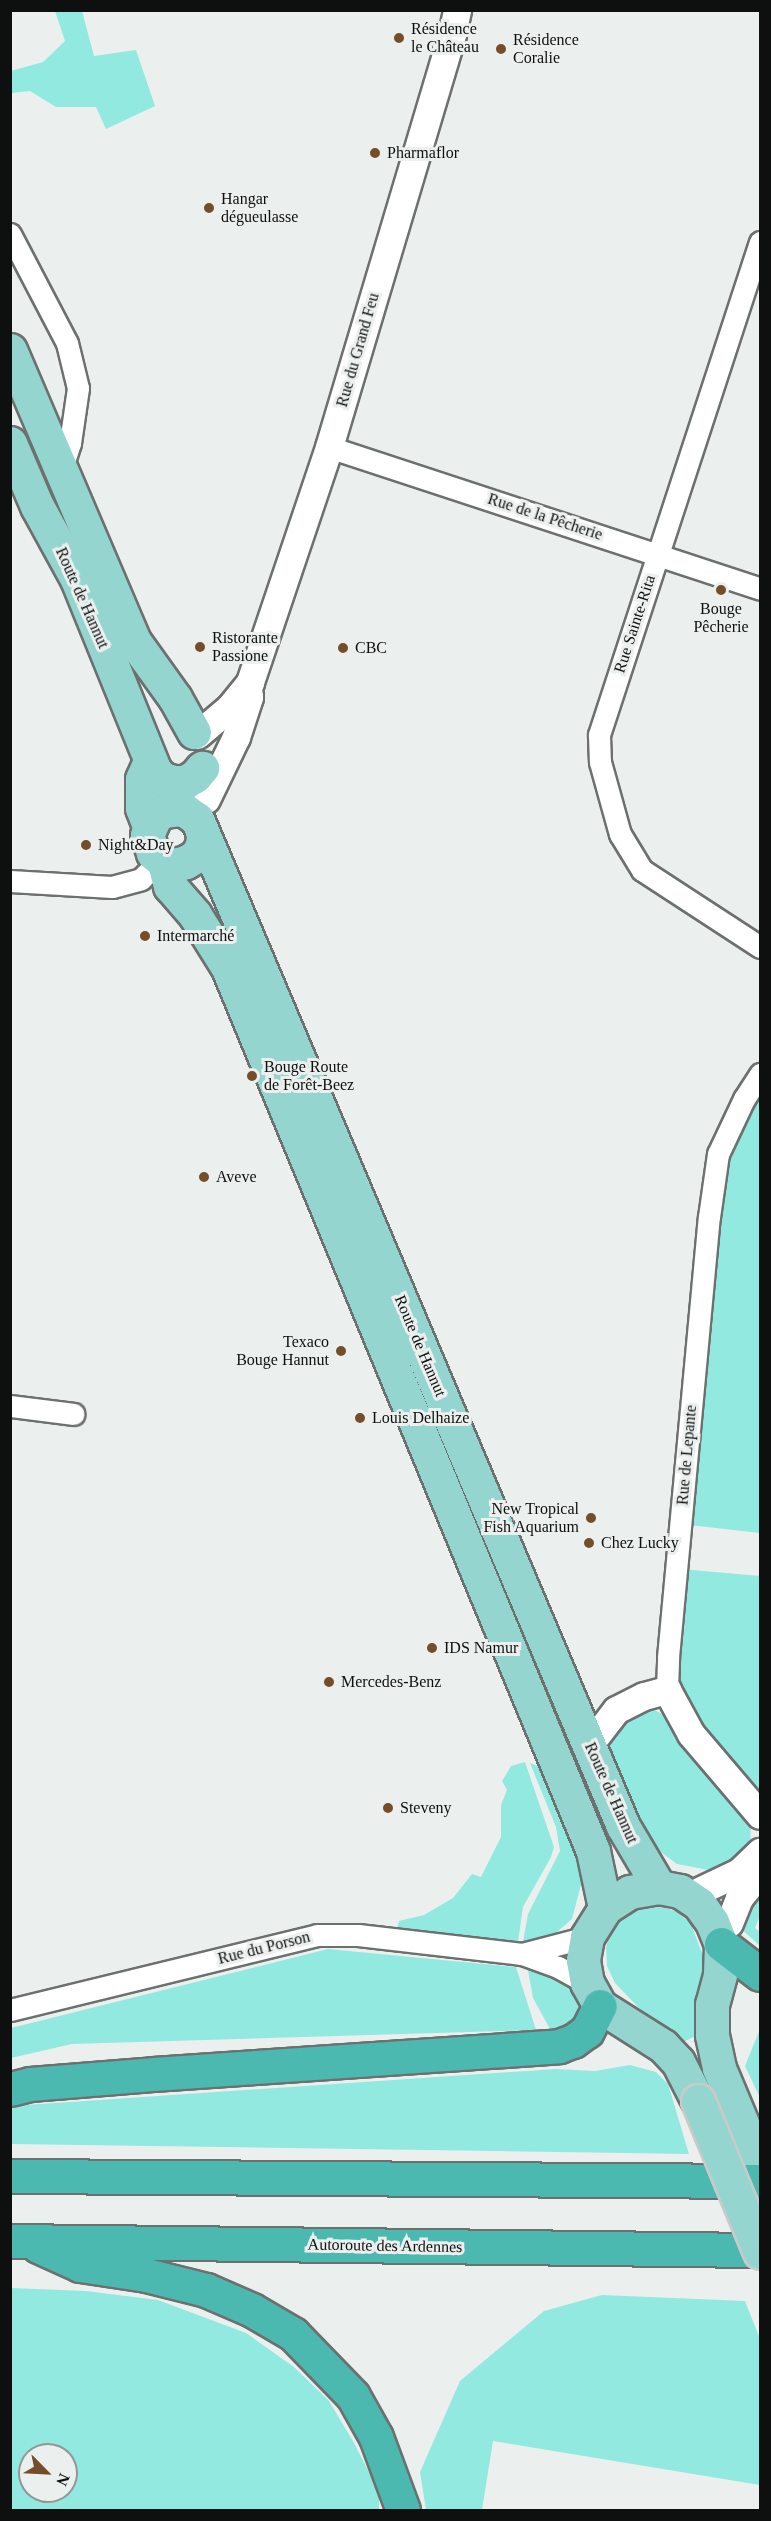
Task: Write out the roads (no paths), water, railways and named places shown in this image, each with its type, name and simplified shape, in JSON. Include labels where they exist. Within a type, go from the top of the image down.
[{"type":"highway","points":[[725,1934],[740,1940],[760,1959]]},
{"type":"highway","points":[[725,1934],[760,1974]]},
{"type":"highway","points":[[10,2089],[30,2084],[153,2074],[559,2046],[573,2041],[587,2031],[594,1995]]},
{"type":"highway","points":[[10,2176],[760,2181]]},
{"type":"highway","points":[[19,2241],[80,2265],[146,2276],[206,2290],[252,2310],[293,2334],[353,2396],[376,2437],[403,2511]]},
{"type":"highway","name":"Autoroute des Ardennes","points":[[19,2241],[760,2251]]},
{"type":"main road","name":"Route de Hannut","points":[[10,350],[134,641],[175,698],[589,1745],[635,1849],[659,1887]]},
{"type":"main road","name":"Route de Hannut","points":[[10,443],[38,506],[77,579],[155,771],[163,779],[174,782],[185,782],[195,776],[205,776]]},
{"type":"main road","name":"Route de Hannut","points":[[205,776],[174,727],[165,730],[151,745],[150,758],[142,779],[142,808],[149,826],[148,845],[162,861],[170,886],[195,915],[228,968],[593,1851],[605,1908]]},
{"type":"main road","name":"Route de Hannut","points":[[149,826],[155,817],[173,808],[192,814],[205,776]]},
{"type":"main road","points":[[162,861],[175,865],[186,862],[196,856],[202,846],[205,776]]},
{"type":"main road","points":[[635,1849],[700,1890],[716,1904],[725,1934],[720,1975],[712,2004],[712,2035],[719,2068],[760,2166]]},
{"type":"main road","points":[[725,1934],[712,1922],[699,1904],[680,1891],[659,1887],[630,1892],[605,1908],[594,1921],[587,1937],[583,1960],[594,1995],[663,2046],[678,2062],[698,2101],[760,2251]]},
{"type":"street","name":"Rue du Grand Feu","points":[[205,776],[230,707],[248,687],[329,447],[452,34],[457,10]]},
{"type":"street","points":[[10,234],[67,343],[78,388],[70,442],[61,470]]},
{"type":"street","name":"Rue Sainte-Rita","points":[[760,242],[599,735],[600,762],[620,834],[642,870],[760,947]]},
{"type":"street","name":"Rue de la Pêcherie","points":[[329,447],[658,553],[760,589]]},
{"type":"street","name":"Rue du Grand Feu","points":[[205,776],[249,697],[248,687]]},
{"type":"street","points":[[10,881],[112,886],[141,879],[162,861]]},
{"type":"street","name":"Rue de Lepante","points":[[667,1690],[669,1646],[707,1241],[718,1154],[744,1099],[760,1074]]},
{"type":"street","points":[[10,1406],[74,1414]]},
{"type":"street","points":[[589,1745],[616,1710],[644,1696],[667,1690],[691,1734],[760,1815]]},
{"type":"street","points":[[700,1890],[739,1872],[760,1852]]},
{"type":"street","points":[[725,1934],[739,1898],[752,1882],[760,1877]]},
{"type":"street","name":"Rue du Porson","points":[[10,2010],[317,1935],[358,1935],[522,1954],[558,1967],[594,1995]]},
{"type":"street","name":"Rue du Porson","points":[[522,1954],[587,1937]]},
{"type":"place","name":"Résidence le Château","points":[[399,38]]},
{"type":"place","name":"Résidence Coralie","points":[[501,49]]},
{"type":"place","name":"Pharmaflor","points":[[375,153]]},
{"type":"place","name":"Hangar dégueulasse","points":[[209,208]]},
{"type":"place","name":"Bouge Pêcherie","points":[[721,590]]},
{"type":"place","name":"Ristorante Passione","points":[[200,647]]},
{"type":"place","name":"CBC","points":[[343,648]]},
{"type":"place","name":"Night&Day","points":[[86,845]]},
{"type":"place","name":"Intermarché","points":[[145,936]]},
{"type":"place","name":"Bouge Route de Forêt-Beez","points":[[252,1076]]},
{"type":"place","name":"Aveve","points":[[204,1177]]},
{"type":"place","name":"Texaco Bouge Hannut","points":[[341,1351]]},
{"type":"place","name":"Louis Delhaize","points":[[360,1418]]},
{"type":"place","name":"New Tropical Fish Aquarium","points":[[591,1518]]},
{"type":"place","name":"Chez Lucky","points":[[589,1543]]},
{"type":"place","name":"IDS Namur","points":[[432,1648]]},
{"type":"place","name":"Mercedes-Benz","points":[[329,1682]]},
{"type":"place","name":"Steveny","points":[[388,1808]]}]
